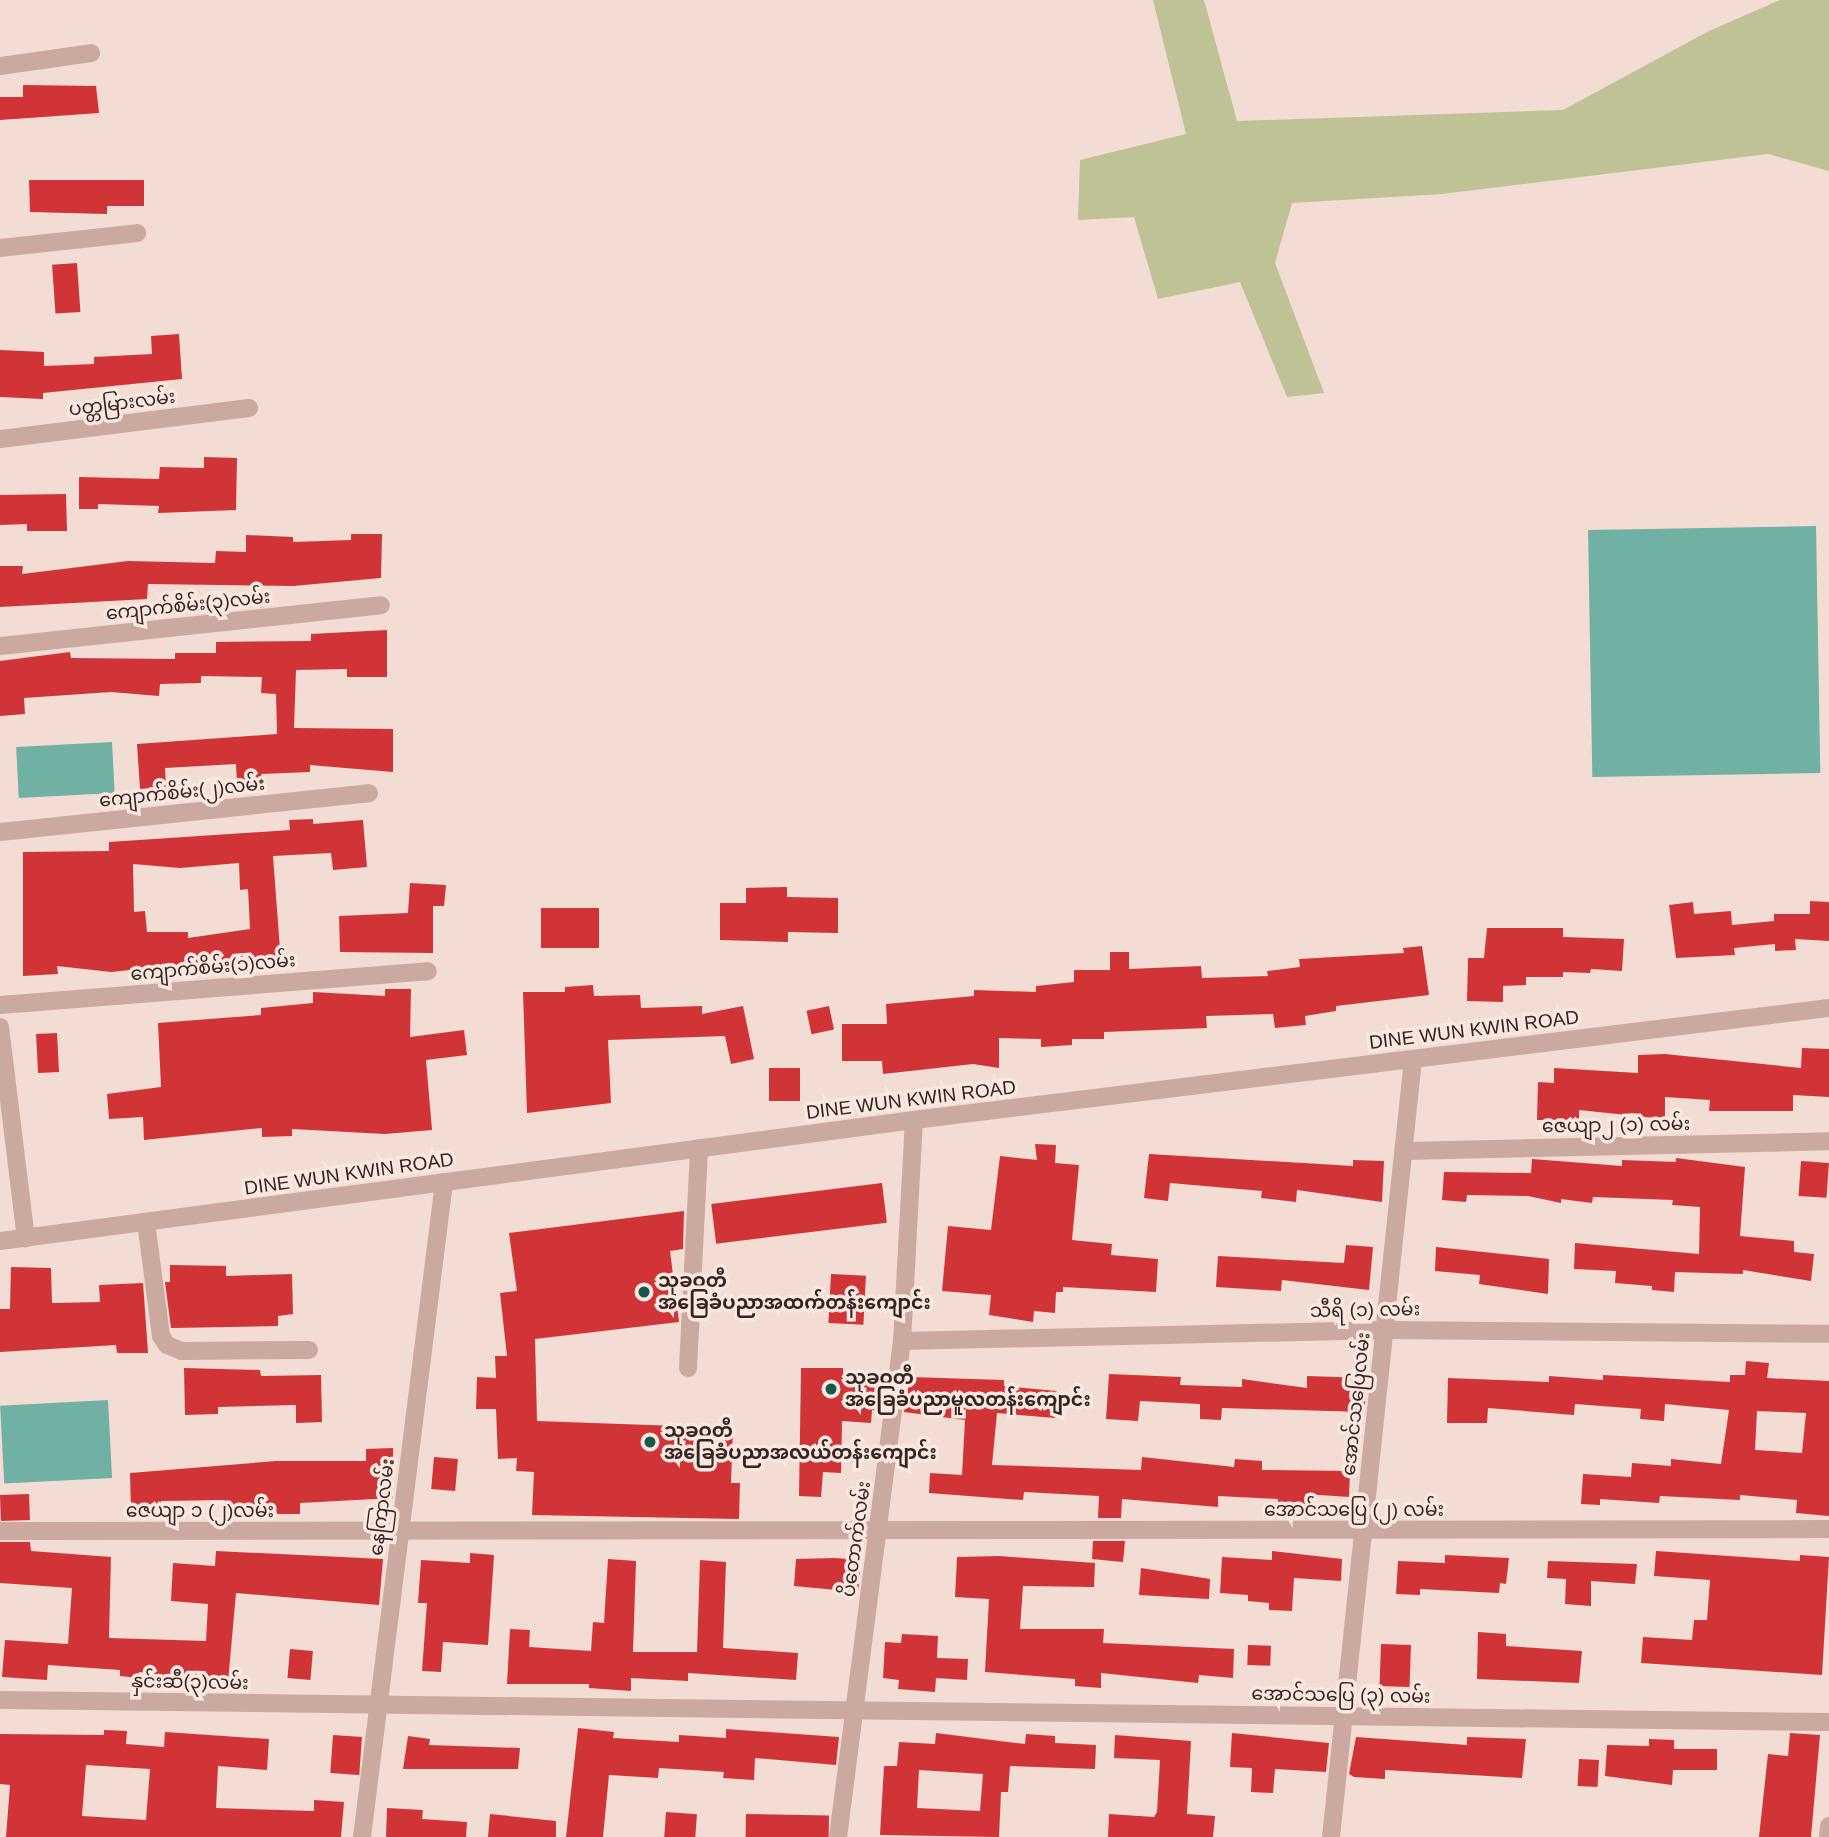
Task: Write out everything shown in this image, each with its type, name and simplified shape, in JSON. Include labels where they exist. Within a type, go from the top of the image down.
[{"type":"street","points":[[0,66],[91,53]]},
{"type":"street","points":[[0,248],[137,233]]},
{"type":"street","name":"ပတ္တမြားလမ်း","points":[[0,439],[249,408]]},
{"type":"street","name":"ကျောက်စိမ်း(၃)လမ်း","points":[[0,646],[381,606]]},
{"type":"street","name":"ကျောက်စိမ်း(၂)လမ်း","points":[[0,832],[369,793]]},
{"type":"street","name":"ကျောက်စိမ်း(၁)လမ်း","points":[[0,1005],[428,971]]},
{"type":"street","name":"DINE WUN KWIN ROAD","points":[[0,1241],[914,1120],[1829,1008]]},
{"type":"street","points":[[0,1027],[26,1238]]},
{"type":"street","name":"အောင်သပြေလမ်း","points":[[1331,1837],[1413,1059]]},
{"type":"street","name":"ပိတောက်လမ်း","points":[[838,1837],[852,1710],[879,1532],[902,1341],[914,1120]]},
{"type":"street","name":"ဇေယျာ၂ (၁) လမ်း","points":[[1405,1150],[1829,1141]]},
{"type":"street","points":[[688,1368],[699,1148]]},
{"type":"street","name":"နေကြာလမ်း","points":[[362,1837],[444,1182]]},
{"type":"street","points":[[146,1222],[161,1336],[167,1345],[182,1351],[309,1350]]},
{"type":"street","name":"သီရိ (၁) လမ်း","points":[[902,1341],[1385,1330],[1829,1335]]},
{"type":"street","name":"အောင်သပြေ (၂) လမ်း","points":[[879,1532],[1829,1529]]},
{"type":"street","name":"ဇေယျာ ၁ (၂)လမ်း","points":[[0,1531],[400,1534],[879,1532]]},
{"type":"street","name":"နှင်းဆီ(၃)လမ်း","points":[[0,1700],[380,1707],[852,1710]]},
{"type":"street","name":"အောင်သပြေ (၃) လမ်း","points":[[852,1710],[1829,1722]]},
{"type":"street","points":[[1828,1837],[1829,1826]]},
{"type":"green space","points":[[1153,0],[1204,0],[1237,121],[1563,110],[1709,31],[1780,0],[1829,0],[1829,171],[1768,154],[1442,194],[1292,203],[1275,263],[1324,393],[1287,397],[1240,282],[1158,299],[1134,217],[1078,220],[1080,160],[1186,134]]},
{"type":"water","points":[[1816,526],[1820,773],[1592,777],[1588,530]]},
{"type":"water","points":[[112,742],[115,793],[19,798],[16,747]]},
{"type":"water","points":[[108,1400],[112,1478],[4,1484],[0,1406]]},
{"type":"building","points":[[23,85],[96,86],[99,113],[0,120],[0,97],[23,97]]},
{"type":"building","points":[[29,180],[144,180],[144,206],[107,206],[107,214],[30,212]]},
{"type":"building","points":[[77,263],[80,312],[55,314],[52,265]]},
{"type":"building","points":[[179,334],[182,379],[43,393],[43,399],[0,397],[0,350],[44,352],[44,366],[94,364],[94,357],[152,354],[151,336]]},
{"type":"building","points":[[204,457],[237,458],[236,510],[158,513],[159,506],[98,504],[98,509],[79,509],[79,477],[159,479],[160,467],[204,468]]},
{"type":"building","points":[[66,494],[67,531],[27,531],[27,524],[0,525],[0,495]]},
{"type":"building","points":[[351,534],[382,534],[381,578],[293,586],[148,584],[147,599],[0,607],[0,566],[23,566],[22,574],[128,561],[215,563],[216,551],[246,552],[246,535],[293,537],[293,542],[351,540]]},
{"type":"building","points":[[387,630],[387,677],[347,677],[347,669],[296,670],[294,728],[393,729],[393,772],[310,765],[310,772],[261,774],[262,783],[237,785],[236,764],[165,768],[166,787],[140,789],[137,744],[277,734],[276,694],[261,693],[262,677],[201,676],[201,683],[160,684],[159,696],[111,692],[24,698],[25,714],[0,716],[0,661],[70,652],[71,658],[175,659],[175,653],[216,653],[216,642],[311,641],[311,634]]},
{"type":"building","points":[[313,819],[313,824],[363,820],[367,867],[333,870],[331,853],[273,856],[281,963],[252,965],[252,957],[111,972],[57,966],[58,974],[23,976],[23,852],[109,851],[109,842],[290,830],[289,820]],"holes":[[[239,863],[240,890],[248,889],[250,929],[188,938],[188,932],[147,932],[145,911],[134,912],[133,864],[180,868]]]},
{"type":"building","points":[[410,883],[446,885],[444,906],[433,906],[433,953],[340,952],[339,916],[408,913]]},
{"type":"building","points":[[787,887],[787,897],[838,898],[838,933],[788,932],[788,942],[720,940],[720,903],[746,903],[746,888]]},
{"type":"building","points":[[1810,901],[1829,902],[1829,941],[1795,939],[1796,950],[1775,951],[1775,944],[1734,948],[1735,955],[1676,958],[1669,905],[1693,902],[1694,914],[1731,911],[1732,925],[1774,921],[1774,914],[1810,914]]},
{"type":"building","points":[[541,908],[599,908],[599,948],[541,948]]},
{"type":"building","points":[[1487,928],[1563,928],[1563,937],[1624,939],[1622,971],[1591,969],[1590,973],[1563,972],[1563,977],[1526,977],[1526,985],[1503,986],[1503,1002],[1467,1001],[1468,958],[1484,958]]},
{"type":"building","points":[[1422,946],[1429,995],[1336,1006],[1336,1011],[1305,1016],[1306,1025],[1275,1028],[1273,1014],[1206,1016],[1207,1028],[1104,1032],[1104,1039],[1072,1039],[1072,1045],[1041,1047],[1041,1039],[999,1038],[999,1068],[973,1064],[883,1074],[882,1061],[842,1061],[842,1024],[887,1024],[886,1004],[974,996],[974,990],[1036,992],[1036,986],[1074,982],[1074,970],[1110,970],[1110,952],[1129,952],[1129,969],[1201,966],[1202,978],[1268,976],[1267,971],[1300,967],[1299,959],[1404,953],[1403,948]]},
{"type":"building","points":[[593,985],[594,996],[640,995],[641,1008],[702,1006],[702,1014],[743,1006],[754,1059],[731,1064],[725,1036],[608,1040],[611,1103],[527,1113],[523,992],[565,992],[565,987]]},
{"type":"building","points":[[385,989],[411,989],[410,1037],[464,1030],[467,1055],[426,1060],[432,1130],[385,1134],[292,1129],[292,1136],[262,1137],[262,1128],[144,1140],[143,1117],[109,1119],[107,1094],[161,1087],[158,1023],[261,1015],[261,1008],[313,1003],[313,992],[385,996]]},
{"type":"building","points":[[829,1006],[834,1029],[811,1034],[807,1011]]},
{"type":"building","points":[[57,1033],[59,1072],[38,1073],[36,1034]]},
{"type":"building","points":[[1802,1048],[1829,1049],[1829,1097],[1793,1095],[1793,1111],[1709,1111],[1710,1100],[1665,1097],[1665,1119],[1579,1110],[1579,1120],[1537,1120],[1538,1082],[1554,1083],[1554,1068],[1638,1073],[1638,1055],[1665,1054],[1801,1068]]},
{"type":"building","points":[[769,1068],[800,1068],[800,1101],[769,1101]]},
{"type":"building","points":[[1035,1144],[1056,1145],[1055,1163],[1079,1165],[1072,1240],[1112,1244],[1111,1255],[1158,1259],[1156,1292],[1063,1287],[1063,1292],[1056,1292],[1055,1313],[1034,1311],[1033,1322],[989,1315],[991,1295],[942,1291],[948,1226],[991,1230],[1000,1156],[1037,1160]]},
{"type":"building","points":[[1149,1154],[1353,1166],[1353,1160],[1384,1161],[1382,1202],[1297,1190],[1296,1202],[1261,1198],[1262,1191],[1170,1183],[1168,1201],[1144,1198]]},
{"type":"building","points":[[1676,1158],[1745,1167],[1740,1236],[1794,1241],[1794,1252],[1814,1254],[1811,1281],[1743,1270],[1743,1274],[1675,1272],[1674,1292],[1652,1290],[1652,1286],[1615,1283],[1616,1271],[1574,1269],[1575,1243],[1699,1254],[1700,1207],[1672,1205],[1673,1200],[1593,1197],[1592,1203],[1561,1199],[1561,1203],[1528,1196],[1467,1195],[1466,1202],[1442,1200],[1444,1172],[1531,1173],[1532,1159],[1622,1166],[1622,1160],[1676,1162]]},
{"type":"building","points":[[1801,1161],[1829,1163],[1826,1198],[1799,1196]]},
{"type":"building","points":[[882,1183],[887,1223],[716,1244],[711,1204]]},
{"type":"building","points":[[684,1211],[683,1249],[670,1251],[679,1322],[535,1339],[537,1421],[733,1428],[731,1483],[740,1483],[739,1519],[532,1515],[534,1472],[516,1471],[517,1458],[498,1459],[496,1409],[476,1409],[477,1377],[496,1378],[495,1356],[507,1356],[500,1293],[517,1291],[509,1233]]},
{"type":"building","points":[[1346,1245],[1373,1247],[1369,1290],[1282,1280],[1281,1291],[1216,1287],[1218,1256],[1344,1263]]},
{"type":"building","points":[[1436,1247],[1549,1259],[1548,1294],[1479,1284],[1480,1275],[1435,1271]]},
{"type":"building","points":[[170,1265],[226,1266],[226,1276],[292,1274],[293,1314],[278,1316],[278,1326],[171,1328],[165,1282],[170,1282]]},
{"type":"building","points":[[11,1267],[51,1268],[52,1303],[100,1302],[99,1285],[143,1283],[148,1353],[117,1353],[116,1345],[0,1352],[0,1309],[10,1309]]},
{"type":"building","points":[[831,1274],[866,1276],[863,1325],[828,1323]]},
{"type":"building","points":[[1746,1361],[1769,1363],[1767,1378],[1829,1381],[1829,1516],[1796,1513],[1797,1500],[1740,1495],[1740,1500],[1660,1496],[1659,1503],[1600,1499],[1600,1505],[1581,1504],[1583,1474],[1631,1477],[1632,1463],[1671,1466],[1671,1459],[1721,1464],[1729,1410],[1665,1404],[1664,1421],[1640,1419],[1641,1409],[1575,1404],[1574,1415],[1488,1408],[1487,1423],[1447,1423],[1448,1378],[1549,1382],[1549,1376],[1603,1380],[1603,1375],[1730,1382],[1730,1375],[1745,1375]],"holes":[[[1757,1411],[1806,1413],[1802,1453],[1755,1450]]]},
{"type":"building","points":[[184,1368],[260,1370],[261,1376],[321,1375],[322,1422],[296,1423],[296,1405],[218,1407],[218,1414],[185,1415]]},
{"type":"building","points":[[801,1368],[843,1368],[843,1381],[885,1384],[882,1411],[872,1410],[871,1423],[842,1421],[841,1473],[823,1472],[821,1497],[799,1496]]},
{"type":"building","points":[[1109,1374],[1181,1377],[1180,1385],[1242,1387],[1242,1379],[1307,1388],[1307,1376],[1368,1378],[1364,1412],[1222,1408],[1221,1420],[1200,1419],[1200,1404],[1140,1401],[1138,1421],[1106,1419]]},
{"type":"building","points":[[910,1377],[1004,1380],[1004,1386],[1057,1391],[1055,1418],[997,1413],[992,1465],[1141,1470],[1142,1457],[1234,1467],[1235,1459],[1262,1461],[1262,1470],[1350,1471],[1349,1497],[1305,1494],[1305,1508],[1278,1506],[1278,1499],[1218,1496],[1218,1507],[1122,1499],[1121,1518],[1098,1518],[1099,1496],[1024,1492],[1023,1500],[929,1493],[930,1473],[962,1475],[965,1420],[904,1412]]},
{"type":"building","points":[[393,1448],[393,1498],[300,1503],[300,1514],[277,1514],[276,1507],[224,1509],[224,1500],[161,1501],[161,1509],[131,1510],[130,1473],[276,1461],[366,1461],[366,1449]]},
{"type":"building","points":[[434,1457],[458,1459],[455,1491],[431,1489]]},
{"type":"building","points":[[29,1494],[30,1520],[1,1521],[0,1495]]},
{"type":"building","points":[[1093,1541],[1125,1541],[1123,1562],[1092,1559]]},
{"type":"building","points":[[0,1542],[30,1542],[31,1551],[111,1557],[109,1638],[206,1641],[208,1604],[171,1601],[173,1563],[215,1566],[216,1551],[383,1559],[379,1605],[236,1593],[228,1682],[139,1672],[139,1678],[120,1676],[120,1670],[48,1665],[47,1680],[2,1677],[5,1640],[68,1644],[72,1588],[0,1583]]},
{"type":"building","points":[[1272,1551],[1342,1559],[1341,1581],[1294,1578],[1292,1611],[1269,1610],[1269,1603],[1248,1601],[1248,1595],[1220,1593],[1222,1557],[1272,1560]]},
{"type":"building","points":[[1656,1551],[1800,1561],[1800,1555],[1829,1557],[1822,1675],[1641,1663],[1643,1637],[1692,1640],[1694,1620],[1707,1620],[1710,1580],[1654,1576]]},
{"type":"building","points":[[470,1553],[494,1555],[488,1645],[443,1642],[441,1672],[422,1671],[427,1603],[418,1603],[421,1560],[470,1563]]},
{"type":"building","points":[[1445,1555],[1509,1558],[1506,1584],[1500,1583],[1499,1593],[1420,1589],[1420,1595],[1396,1594],[1398,1561],[1445,1563]]},
{"type":"building","points":[[999,1556],[1095,1563],[1094,1587],[1023,1586],[1020,1629],[1104,1629],[1103,1643],[1234,1649],[1233,1678],[1199,1675],[1198,1683],[1101,1673],[1101,1688],[1075,1686],[1075,1679],[985,1672],[989,1599],[955,1597],[957,1557]]},
{"type":"building","points":[[608,1559],[636,1561],[633,1652],[697,1652],[700,1560],[726,1562],[723,1648],[798,1653],[796,1680],[688,1673],[688,1681],[631,1678],[631,1691],[589,1688],[589,1684],[507,1684],[510,1629],[530,1630],[529,1647],[591,1651],[593,1622],[604,1623]]},
{"type":"building","points":[[796,1559],[861,1560],[858,1592],[794,1586]]},
{"type":"building","points":[[1548,1561],[1637,1564],[1635,1584],[1591,1581],[1591,1606],[1565,1604],[1566,1579],[1547,1578]]},
{"type":"building","points":[[1141,1568],[1210,1579],[1209,1599],[1139,1595]]},
{"type":"building","points":[[1478,1632],[1506,1634],[1506,1646],[1582,1651],[1579,1683],[1477,1679]]},
{"type":"building","points":[[902,1634],[938,1636],[937,1658],[968,1659],[967,1680],[936,1678],[935,1692],[898,1689],[899,1680],[883,1678],[885,1642],[901,1643]]},
{"type":"building","points":[[1381,1644],[1411,1645],[1410,1687],[1380,1686]]},
{"type":"building","points":[[1248,1645],[1271,1646],[1270,1666],[1247,1665]]},
{"type":"building","points":[[290,1649],[313,1651],[310,1680],[287,1678]]},
{"type":"building","points":[[578,1728],[614,1732],[613,1738],[679,1742],[679,1735],[726,1738],[726,1729],[839,1737],[836,1765],[755,1758],[754,1780],[723,1778],[724,1772],[659,1768],[658,1778],[609,1775],[603,1837],[566,1837]]},
{"type":"building","points":[[104,1730],[127,1731],[126,1744],[164,1747],[165,1732],[269,1739],[267,1770],[218,1766],[216,1808],[314,1811],[314,1800],[344,1802],[341,1837],[6,1837],[10,1785],[0,1784],[0,1734],[104,1735]],"holes":[[[86,1765],[150,1769],[146,1820],[82,1816]]]},
{"type":"building","points":[[936,1733],[1025,1744],[1026,1734],[1055,1736],[1055,1743],[1096,1745],[1095,1769],[1010,1766],[1008,1792],[1001,1792],[999,1837],[880,1835],[884,1766],[897,1766],[899,1742],[935,1744]],"holes":[[[919,1770],[983,1774],[980,1811],[917,1808]]]},
{"type":"building","points":[[1232,1733],[1329,1743],[1326,1772],[1275,1769],[1273,1793],[1251,1792],[1252,1768],[1230,1767]]},
{"type":"building","points":[[1790,1733],[1820,1735],[1811,1837],[1759,1837],[1768,1754],[1788,1756]]},
{"type":"building","points":[[333,1735],[362,1737],[359,1775],[330,1773]]},
{"type":"building","points":[[1115,1735],[1191,1741],[1187,1814],[1215,1816],[1213,1837],[1108,1837],[1109,1814],[1154,1817],[1157,1812],[1160,1760],[1114,1758]]},
{"type":"building","points":[[408,1736],[430,1739],[429,1745],[520,1748],[518,1769],[403,1769]]},
{"type":"building","points":[[1356,1737],[1467,1745],[1467,1737],[1526,1739],[1522,1778],[1385,1770],[1385,1779],[1354,1777],[1349,1774]]},
{"type":"building","points":[[1649,1739],[1674,1740],[1674,1749],[1717,1749],[1717,1770],[1673,1770],[1672,1785],[1605,1776],[1607,1745],[1649,1746]]},
{"type":"building","points":[[1579,1759],[1599,1760],[1598,1787],[1578,1786]]},
{"type":"building","points":[[387,1808],[423,1810],[422,1819],[467,1822],[466,1837],[386,1837]]},
{"type":"building","points":[[666,1812],[697,1814],[695,1837],[664,1837]]},
{"type":"building","points":[[490,1814],[556,1821],[556,1837],[488,1837]]},
{"type":"building","points":[[746,1814],[829,1815],[829,1837],[746,1837]]},
{"type":"place","name":"သုခဝတီ အခြေခံပညာအထက်တန်းကျောင်း","points":[[644,1292]]},
{"type":"place","name":"သုခဝတီ အခြေခံပညာမူလတန်းကျောင်း","points":[[831,1389]]},
{"type":"place","name":"သုခဝတီ အခြေခံပညာအလယ်တန်းကျောင်း","points":[[650,1442]]}]
